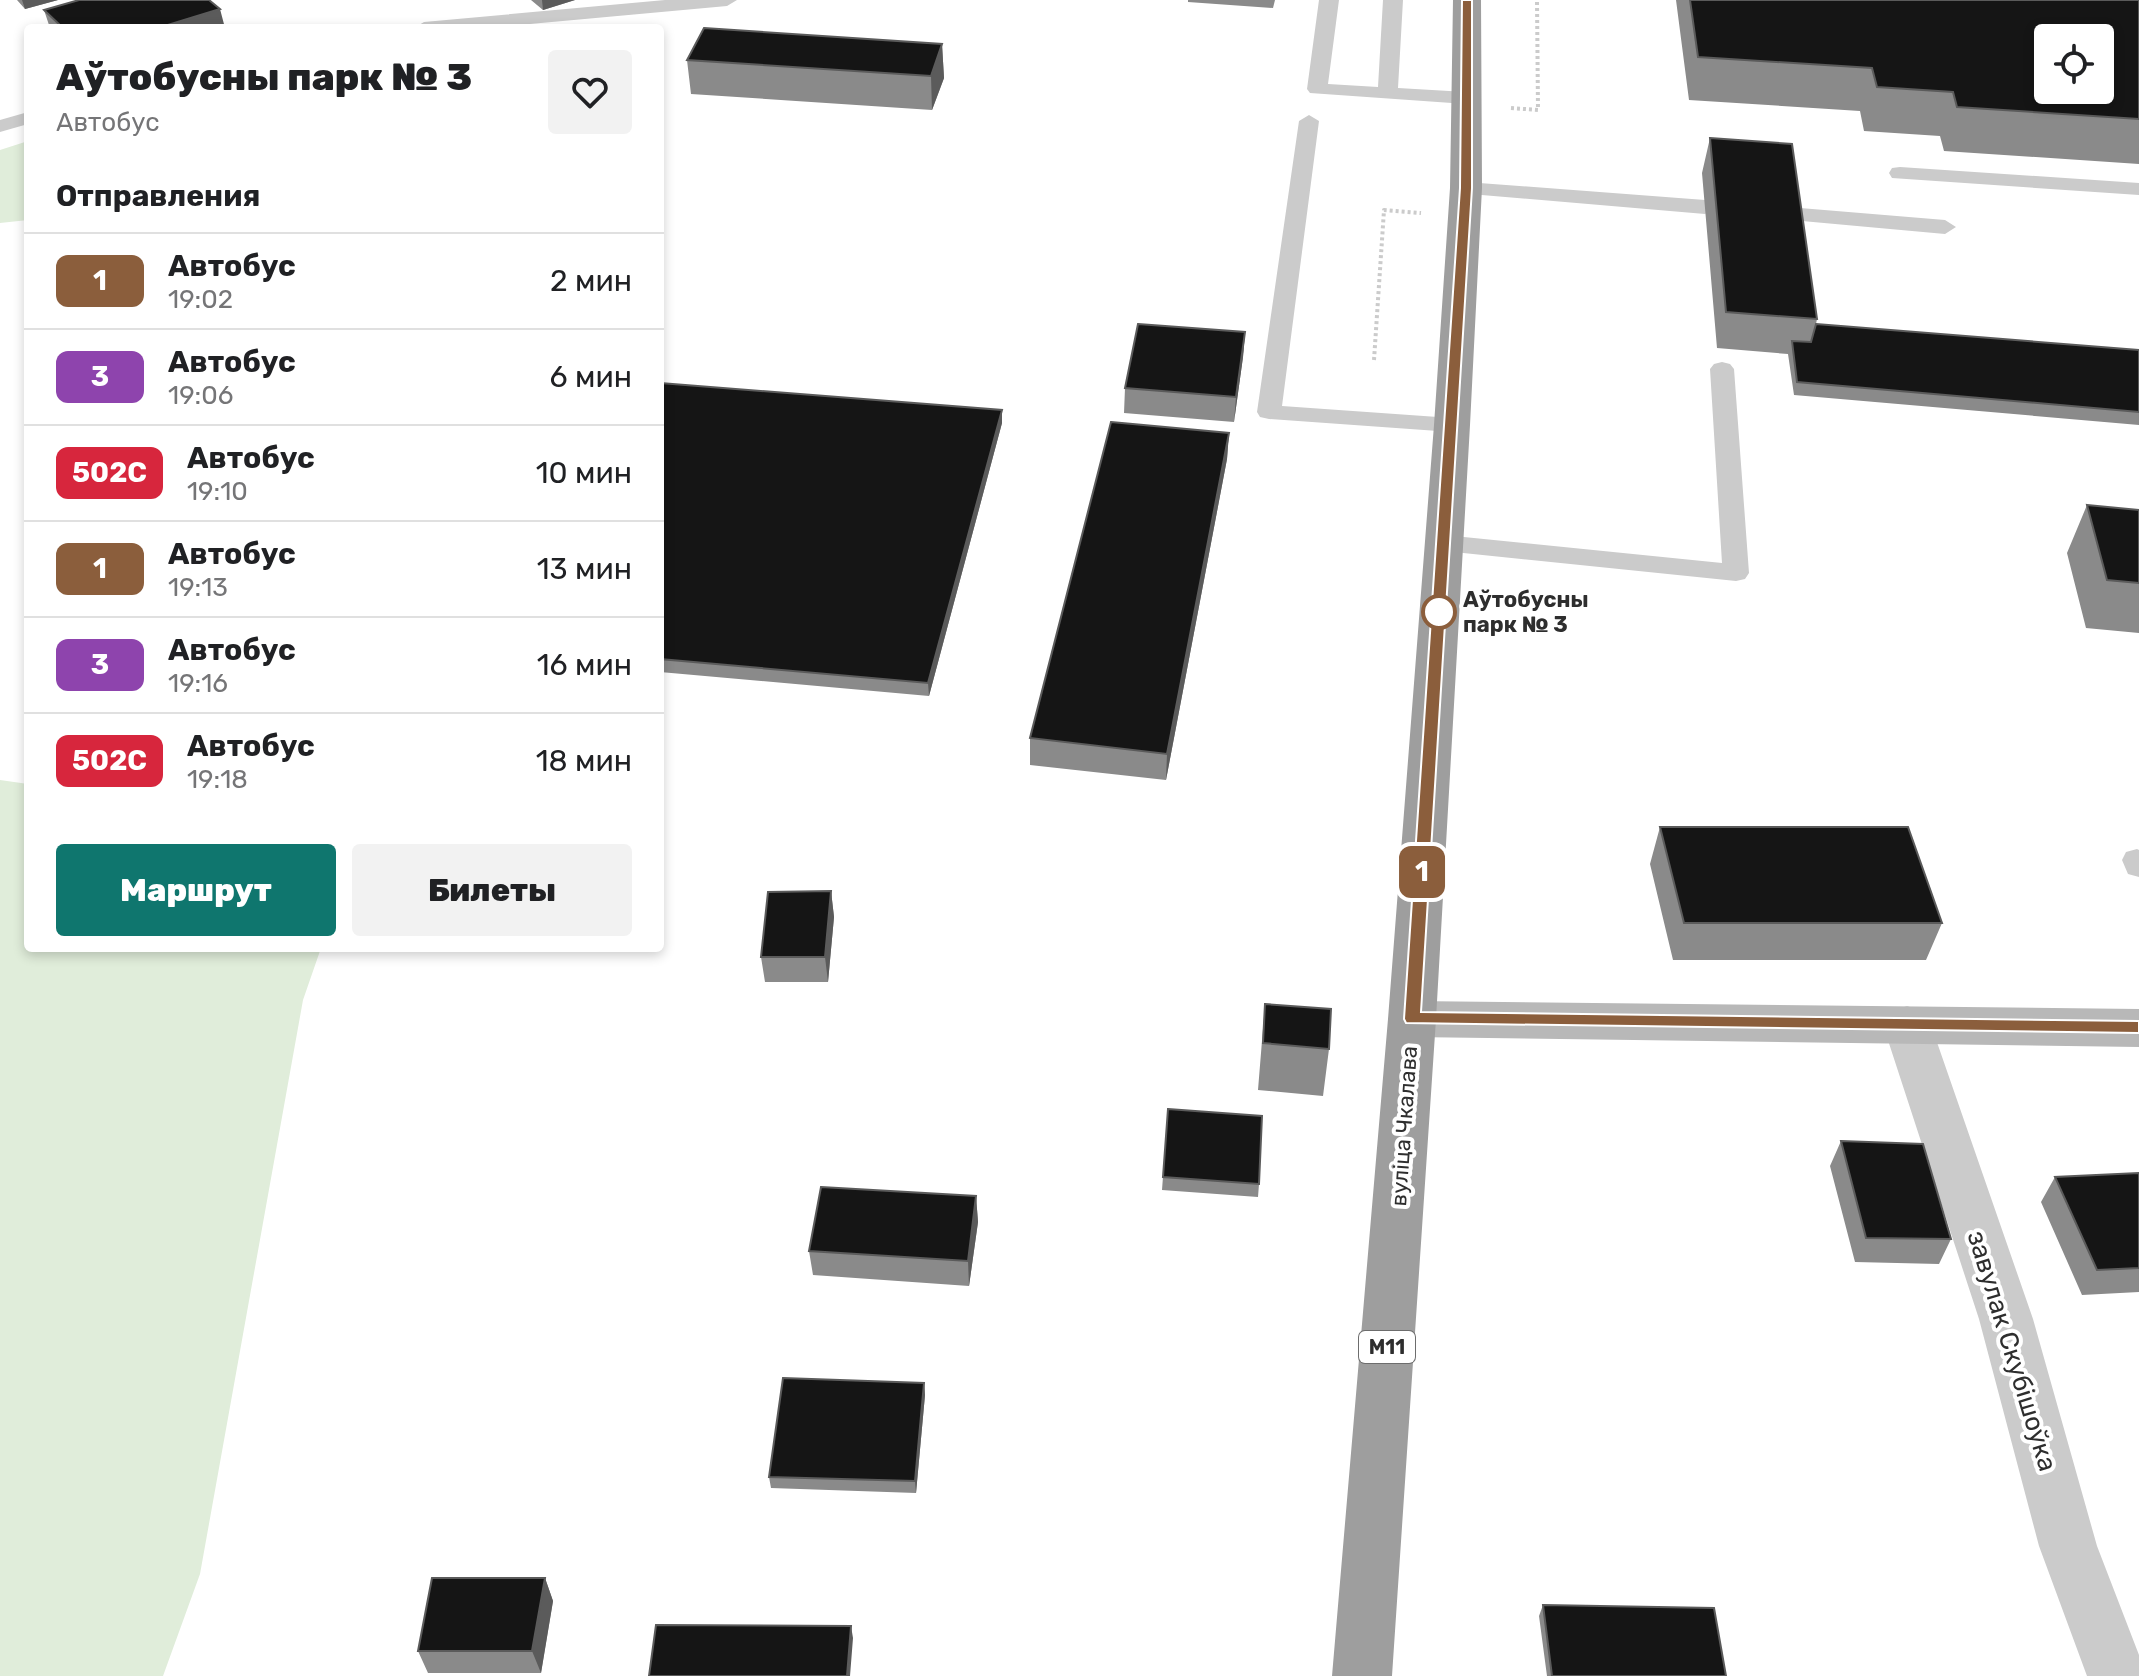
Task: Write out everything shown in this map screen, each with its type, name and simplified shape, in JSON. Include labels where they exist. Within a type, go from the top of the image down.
[{"type":"highway","name":"вуліца Чкалава","points":[[1362,1676],[1412,1019],[1452,425],[1465,202],[1467,0]]},
{"type":"main road","points":[[1412,1019],[2139,1028]]},
{"type":"street","name":"завулак Скубішоўка","points":[[1907,1025],[2006,1319],[2068,1546],[2117,1676]]},
{"type":"lane","points":[[467,24],[727,0]]},
{"type":"lane","points":[[1329,0],[1317,89],[1466,98]]},
{"type":"lane","points":[[1388,93],[1393,0]]},
{"type":"lane","points":[[0,126],[24,119]]},
{"type":"lane","points":[[1309,121],[1269,412],[1452,425]]},
{"type":"lane","points":[[1900,173],[2139,189]]},
{"type":"lane","points":[[1465,202],[1705,207]]},
{"type":"lane","points":[[1788,214],[1945,227]]},
{"type":"lane","points":[[1444,543],[1736,573],[1722,369]]},
{"type":"path","points":[[1502,107],[1538,110],[1537,0]]},
{"type":"path","points":[[1374,360],[1384,210],[1465,202]]},
{"type":"green space","points":[[24,142],[24,220],[0,223],[0,150]]},
{"type":"green space","points":[[0,780],[24,783],[24,952],[320,952],[303,1000],[200,1574],[163,1676],[0,1676]]},
{"type":"building","points":[[79,0],[209,0],[220,9],[171,24],[59,24],[44,10]]},
{"type":"building","points":[[1690,0],[2139,0],[2139,119],[1957,107],[1953,92],[1877,87],[1872,68],[1698,57]]},
{"type":"building","points":[[704,28],[942,44],[931,76],[687,60]]},
{"type":"building","points":[[1710,138],[1792,144],[1817,319],[1726,312]]},
{"type":"building","points":[[1138,324],[1245,332],[1236,397],[1125,388]]},
{"type":"building","points":[[1816,324],[2139,350],[2139,412],[1797,382],[1792,341],[1811,342]]},
{"type":"building","points":[[664,383],[1002,410],[928,683],[664,659]]},
{"type":"building","points":[[1111,422],[1229,433],[1167,754],[1030,738]]},
{"type":"building","points":[[2087,505],[2139,510],[2139,583],[2107,580]]},
{"type":"building","points":[[1660,827],[1908,827],[1942,923],[1684,923]]},
{"type":"building","points":[[831,891],[825,957],[761,957],[768,892]]},
{"type":"building","points":[[1265,1004],[1331,1009],[1329,1049],[1263,1043]]},
{"type":"building","points":[[1168,1109],[1262,1116],[1259,1184],[1163,1177]]},
{"type":"building","points":[[1841,1141],[1923,1144],[1951,1239],[1866,1238]]},
{"type":"building","points":[[2139,1173],[2139,1268],[2097,1270],[2055,1177]]},
{"type":"building","points":[[821,1187],[976,1196],[968,1261],[809,1251]]},
{"type":"building","points":[[783,1378],[924,1383],[915,1481],[769,1477]]},
{"type":"building","points":[[432,1578],[545,1578],[532,1651],[418,1651]]},
{"type":"building","points":[[1543,1605],[1714,1608],[1726,1676],[1552,1676]]},
{"type":"building","points":[[656,1625],[851,1626],[847,1676],[649,1676]]},
{"type":"bus line","name":"1","points":[[1467,0],[1466,188],[1412,1019],[2139,1028]]},
{"type":"place","name":"Аўтобусны парк № 3","points":[[1439,612]]}]
